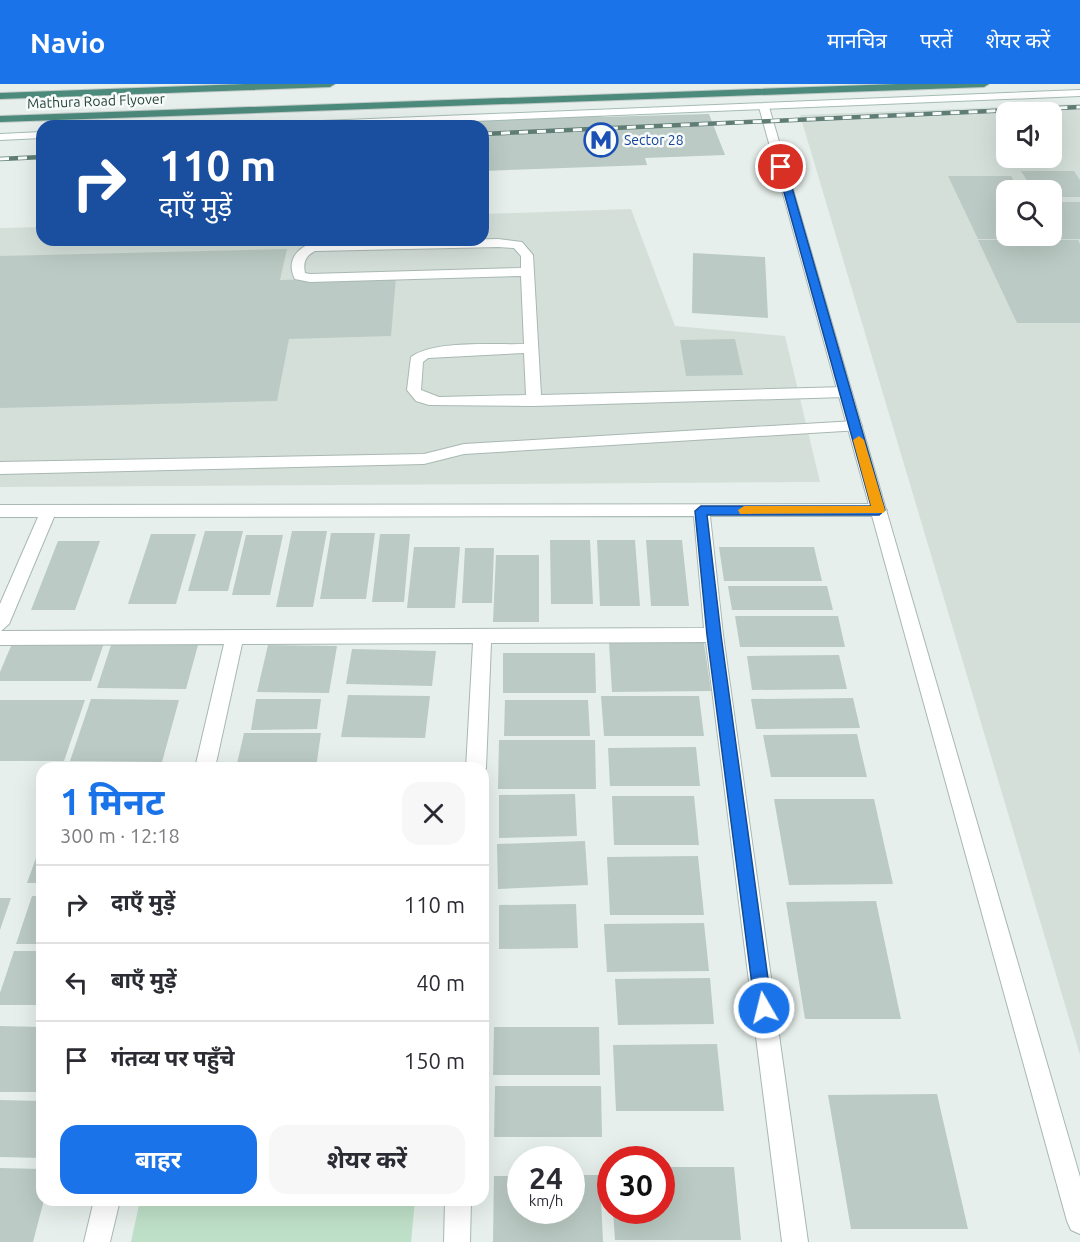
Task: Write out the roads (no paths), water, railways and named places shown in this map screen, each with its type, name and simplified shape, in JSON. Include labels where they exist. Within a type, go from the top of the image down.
[{"type":"highway","points":[[0,96],[330,84]]},
{"type":"highway","name":"Mathura Road Flyover","points":[[0,119],[984,84]]},
{"type":"street","points":[[428,120],[1080,93]]},
{"type":"street","points":[[764,107],[1080,1221]]},
{"type":"street","points":[[0,137],[36,135]]},
{"type":"street","points":[[489,243],[523,248],[527,255],[534,401]]},
{"type":"street","points":[[360,246],[314,247],[305,250],[298,260],[296,270],[300,276],[310,278],[527,272]]},
{"type":"street","points":[[531,348],[423,354],[416,360],[412,386],[415,394],[432,401],[534,401],[845,392]]},
{"type":"street","points":[[0,468],[424,459],[464,449],[855,426]]},
{"type":"street","points":[[0,511],[879,510]]},
{"type":"street","points":[[0,624],[49,511]]},
{"type":"street","points":[[701,511],[714,635],[795,1242]]},
{"type":"street","points":[[0,638],[714,635]]},
{"type":"street","points":[[476,762],[482,636]]},
{"type":"street","points":[[206,762],[235,637]]},
{"type":"street","points":[[97,1242],[106,1206]]},
{"type":"street","points":[[457,1242],[458,1206]]},
{"type":"railway","points":[[489,134],[1080,107]]},
{"type":"railway","points":[[0,159],[36,157]]},
{"type":"place","name":"Sector 28","points":[[601,140]]}]
